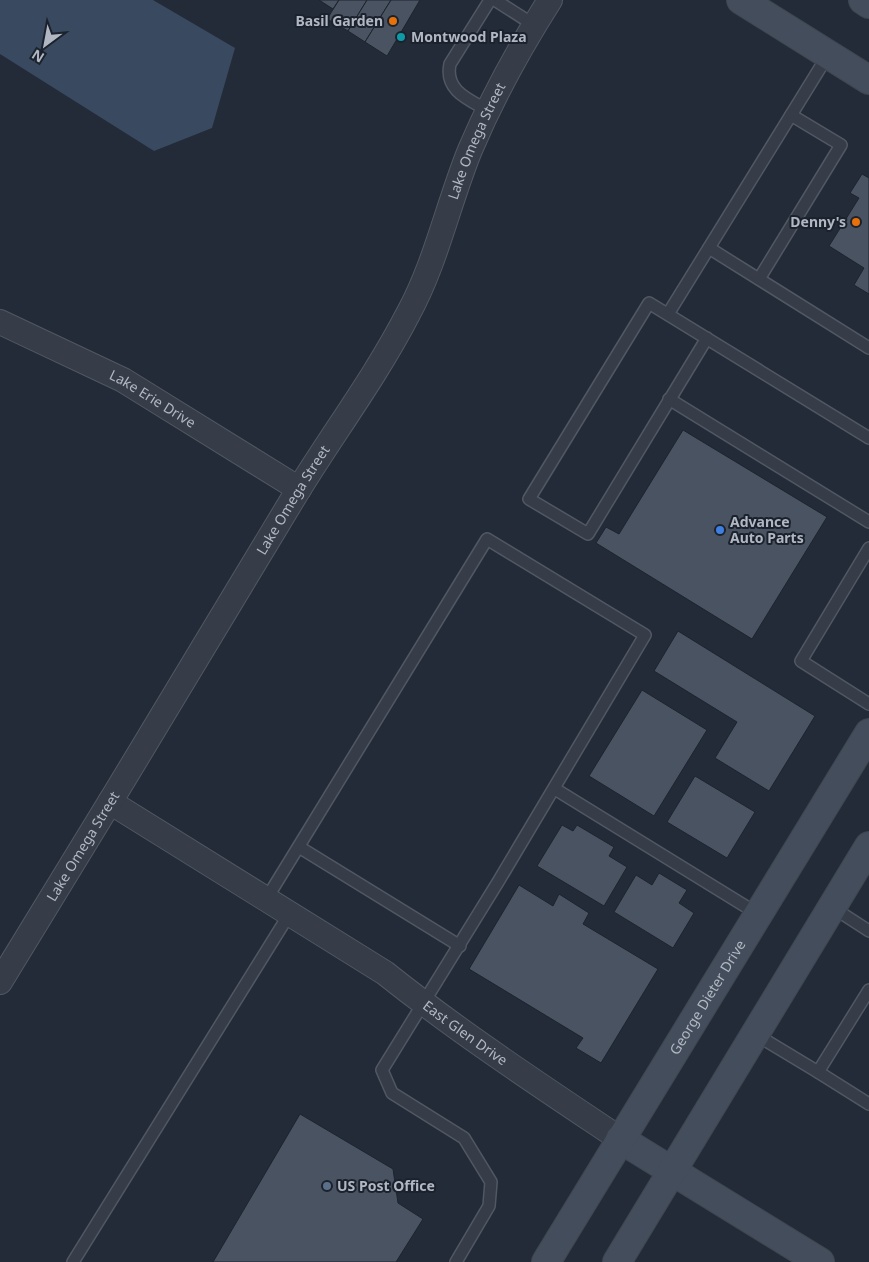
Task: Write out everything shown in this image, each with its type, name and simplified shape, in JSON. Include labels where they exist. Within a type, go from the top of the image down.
[{"type":"main road","points":[[741,0],[869,80]]},
{"type":"main road","points":[[863,0],[869,4]]},
{"type":"main road","name":"George Dieter Drive","points":[[546,1262],[869,733]]},
{"type":"main road","points":[[617,1262],[869,846]]},
{"type":"main road","name":"East Glen Drive","points":[[620,1139],[820,1262]]},
{"type":"street","name":"Lake Omega Street","points":[[0,982],[299,489],[386,356],[410,311],[427,273],[470,150],[509,69],[550,0]]},
{"type":"street","name":"Lake Erie Drive","points":[[0,322],[123,380],[299,489]]},
{"type":"street","name":"East Glen Drive","points":[[110,802],[385,973],[424,1004],[620,1139]]},
{"type":"lane","points":[[489,111],[462,96],[450,81],[448,73],[450,64],[490,0]]},
{"type":"lane","points":[[495,0],[534,25]]},
{"type":"lane","points":[[668,314],[828,55]]},
{"type":"lane","points":[[759,280],[841,146],[791,115]]},
{"type":"lane","points":[[709,248],[869,348]]},
{"type":"lane","points":[[707,338],[588,534],[529,499],[649,303],[668,314],[707,338],[869,438]]},
{"type":"lane","points":[[669,399],[869,522]]},
{"type":"lane","points":[[267,898],[487,539],[645,636],[460,946],[382,1070],[392,1093],[464,1138],[491,1182],[489,1206],[456,1262]]},
{"type":"lane","points":[[869,548],[801,661],[869,704]]},
{"type":"lane","points":[[555,789],[758,914]]},
{"type":"lane","points":[[299,847],[460,946]]},
{"type":"lane","points":[[832,907],[869,931]]},
{"type":"lane","points":[[73,1262],[290,913]]},
{"type":"lane","points":[[818,1072],[869,990]]},
{"type":"lane","points":[[755,1033],[869,1104]]},
{"type":"water","points":[[0,0],[153,0],[235,48],[212,128],[154,151],[0,54]]},
{"type":"building","points":[[319,0],[339,0],[333,9]]},
{"type":"building","points":[[339,0],[367,0],[348,31],[327,19]]},
{"type":"building","points":[[367,0],[391,0],[365,42],[348,31]]},
{"type":"building","name":"Basil Garden","points":[[391,0],[420,0],[387,56],[365,42]]},
{"type":"building","name":"Denny's","points":[[862,174],[869,178],[869,294],[854,285],[864,268],[829,246],[859,198],[850,193]]},
{"type":"building","name":"Advance Auto Parts","points":[[683,430],[827,517],[752,639],[596,543],[606,527],[619,534]]},
{"type":"building","points":[[678,631],[815,716],[769,791],[715,758],[737,722],[654,671]]},
{"type":"building","points":[[642,690],[707,730],[654,816],[589,776]]},
{"type":"building","points":[[695,776],[755,812],[727,858],[667,822]]},
{"type":"building","points":[[562,825],[573,831],[577,825],[614,847],[609,856],[627,867],[604,906],[537,866]]},
{"type":"building","points":[[659,873],[687,890],[679,903],[694,913],[673,948],[614,912],[636,875],[652,885]]},
{"type":"building","points":[[519,885],[553,906],[559,894],[589,913],[583,924],[658,969],[601,1063],[576,1048],[583,1038],[469,969]]},
{"type":"building","name":"US Post Office","points":[[300,1114],[393,1169],[398,1203],[423,1219],[396,1262],[213,1262]]},
{"type":"place","name":"Basil Garden","points":[[393,21]]},
{"type":"place","name":"Montwood Plaza","points":[[401,37]]},
{"type":"place","name":"Denny's","points":[[856,222]]},
{"type":"place","name":"Advance Auto Parts","points":[[720,530]]},
{"type":"place","name":"US Post Office","points":[[327,1186]]}]
